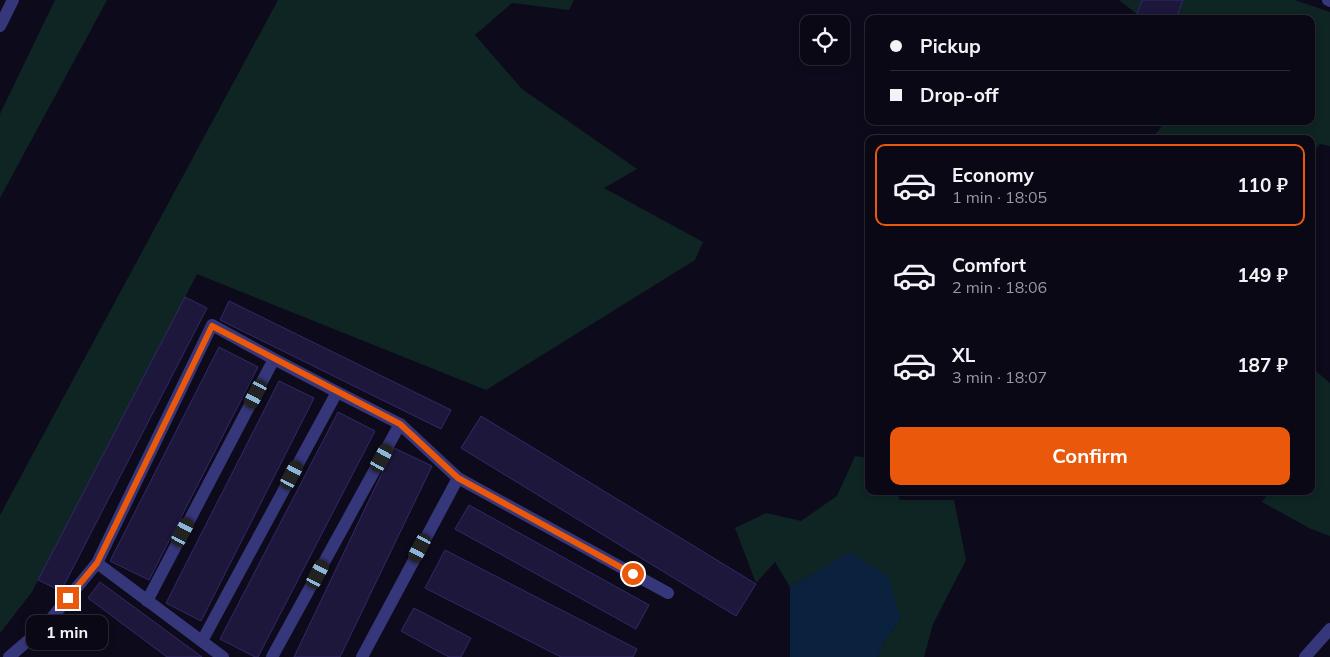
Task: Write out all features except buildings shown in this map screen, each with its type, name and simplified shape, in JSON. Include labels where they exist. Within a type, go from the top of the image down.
[{"type":"street","points":[[0,26],[13,0]]},
{"type":"street","points":[[9,657],[45,626],[97,563],[212,326],[400,424],[458,478],[668,593]]},
{"type":"street","points":[[147,601],[274,359]]},
{"type":"street","points":[[202,641],[337,392]]},
{"type":"street","points":[[272,657],[400,424]]},
{"type":"street","points":[[362,657],[458,478]]},
{"type":"street","points":[[97,563],[223,657]]},
{"type":"street","points":[[1305,657],[1330,629]]},
{"type":"green space","points":[[55,0],[107,0],[0,198],[0,114]]},
{"type":"green space","points":[[278,0],[574,0],[569,10],[512,3],[475,35],[522,89],[637,169],[604,188],[703,242],[695,260],[486,390],[197,274],[32,592],[0,633],[0,515]]},
{"type":"green space","points":[[1119,0],[1142,0],[1137,14]]},
{"type":"green space","points":[[1183,0],[1295,0],[1330,12],[1330,146],[1320,144],[1315,150],[1315,135],[1155,135],[1163,125],[1315,125],[1315,15],[1177,15]]},
{"type":"green space","points":[[1315,370],[1330,383],[1330,536],[1311,529],[1262,502],[1267,495],[1315,495]]},
{"type":"green space","points":[[855,456],[865,457],[865,495],[898,495],[900,500],[954,500],[966,560],[933,624],[924,657],[877,657],[884,642],[901,618],[847,554],[790,587],[775,562],[756,583],[735,528],[766,513],[801,521],[837,496]]},
{"type":"water","points":[[850,552],[888,576],[901,618],[884,642],[877,657],[790,657],[790,587]]},
{"type":"route","points":[[68,598],[97,563],[212,326],[400,424],[458,478],[633,574]]}]
